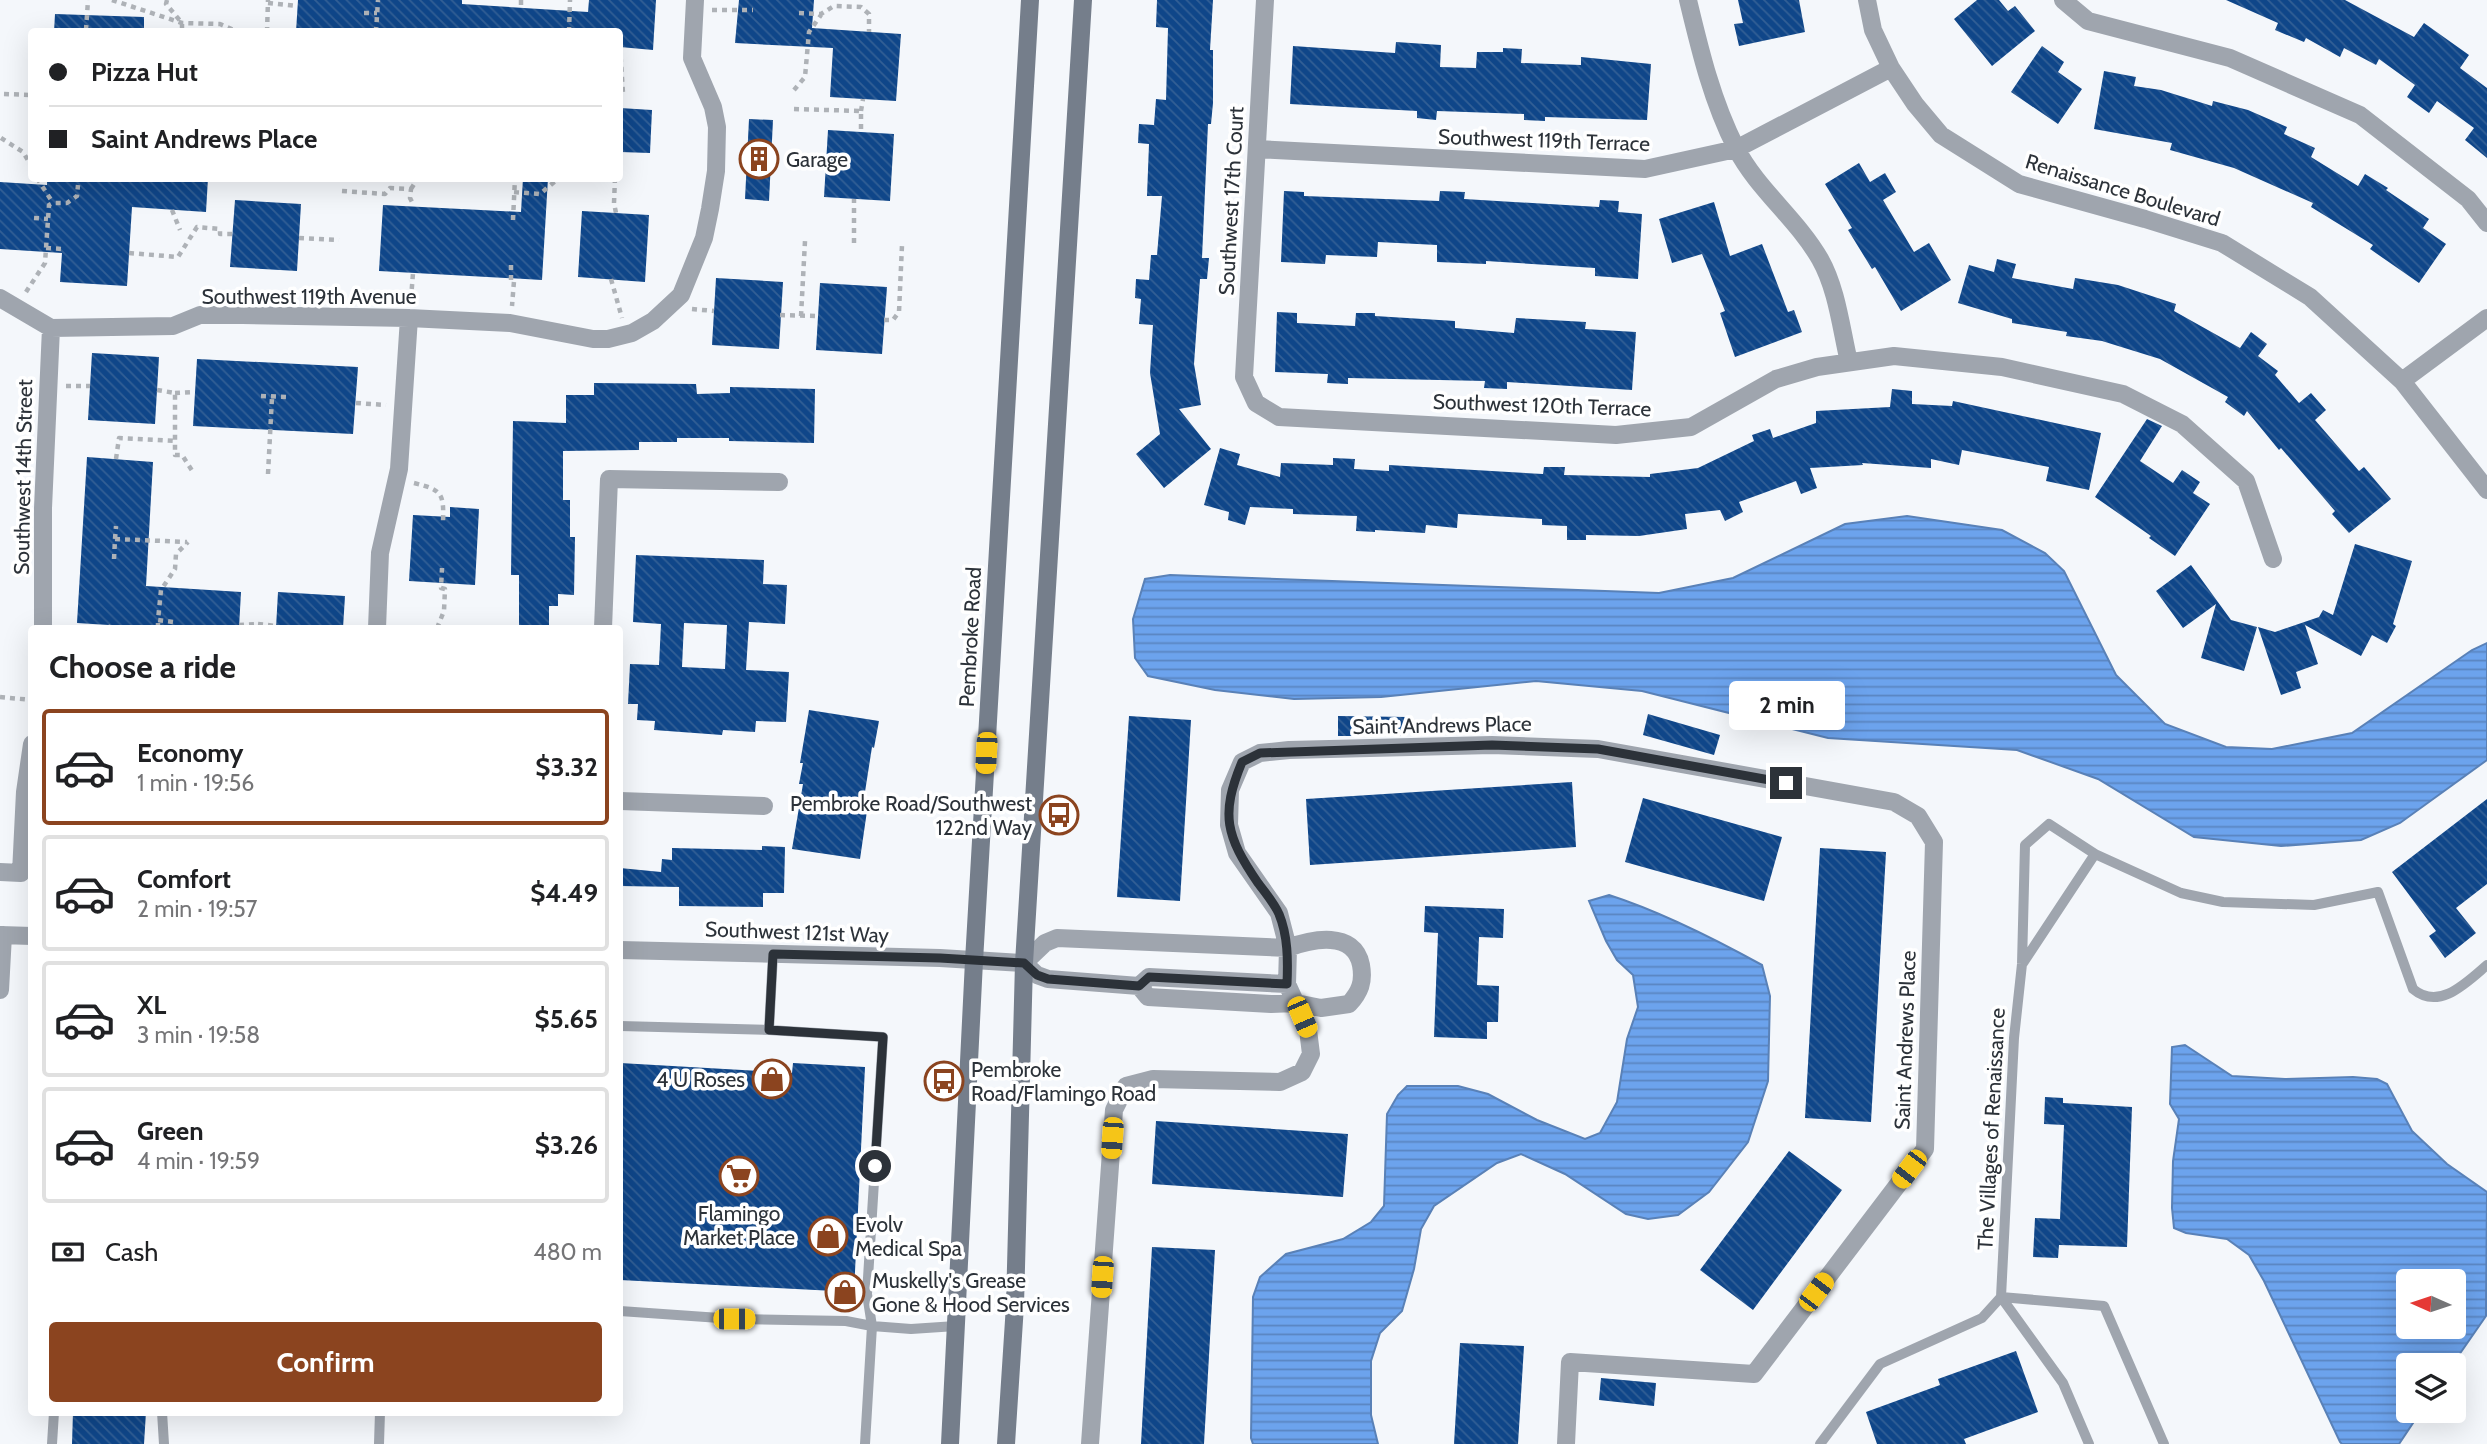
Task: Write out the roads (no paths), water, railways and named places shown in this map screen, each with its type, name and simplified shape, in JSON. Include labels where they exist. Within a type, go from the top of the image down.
[{"type":"main road","name":"Pembroke Road","points":[[950,1444],[974,961],[1030,0]]},
{"type":"main road","points":[[1006,1444],[1015,1305],[1024,963],[1083,0]]},
{"type":"street","name":"Southwest 17th Court","points":[[1256,403],[1244,377],[1265,0]]},
{"type":"street","points":[[1688,0],[1713,94],[1737,149],[1820,259],[1832,286],[1849,362]]},
{"type":"street","name":"Renaissance Boulevard","points":[[1867,0],[1873,30],[1891,68],[1915,104],[1941,135],[2019,184],[2222,243],[2311,297],[2402,381],[2487,490]]},
{"type":"street","points":[[2063,0],[2088,21],[2230,58],[2360,115],[2468,199],[2487,223]]},
{"type":"street","name":"Southwest 119th Avenue","points":[[51,328],[173,326],[200,315],[409,318],[510,323],[593,339],[629,334],[653,321],[681,295],[704,238],[710,209],[716,171],[716,127],[713,107],[692,58],[695,4]]},
{"type":"street","name":"Southwest 119th Terrace","points":[[1257,149],[1645,169],[1737,149],[1891,68]]},
{"type":"street","points":[[8,302],[51,328]]},
{"type":"street","points":[[377,625],[380,553],[396,481],[405,402],[409,318]]},
{"type":"street","points":[[2402,381],[2487,318]]},
{"type":"street","name":"Southwest 14th Street","points":[[43,625],[43,508],[51,328]]},
{"type":"street","name":"Southwest 120th Terrace","points":[[1256,403],[1279,417],[1616,435],[1691,427],[1776,379],[1849,362],[1894,356],[2002,367],[2123,394],[2182,424],[2246,481],[2273,559]]},
{"type":"street","points":[[603,625],[609,479],[779,482]]},
{"type":"street","name":"Saint Andrews Place","points":[[1090,1444],[1114,1111],[1126,1086],[1153,1079],[1280,1082],[1302,1072],[1311,1054],[1308,1030],[1287,984],[1288,948],[1279,913],[1237,853],[1229,825],[1230,790],[1242,762],[1260,753],[1492,745],[1598,749],[1894,802],[1918,816],[1934,842],[1925,1149],[1754,1374],[1570,1362],[1566,1444]]},
{"type":"street","points":[[0,872],[21,873],[28,771]]},
{"type":"street","points":[[623,801],[764,806]]},
{"type":"street","points":[[0,990],[1,935],[28,936]]},
{"type":"street","points":[[1060,937],[1288,948],[1320,939],[1349,945],[1359,957],[1363,975],[1359,992],[1349,1004],[1321,1008],[1296,1003],[1148,997],[1139,986],[1048,979],[1037,975],[1024,963],[1045,943],[1060,937]]},
{"type":"street","name":"Southwest 121st Way","points":[[623,950],[1024,963]]},
{"type":"street","points":[[1139,986],[1149,977],[1287,984]]},
{"type":"lane","name":"The Villages of Renaissance","points":[[2001,1297],[2014,1038],[2022,964],[2025,845],[2049,824],[2095,854],[2181,892],[2223,902],[2314,905],[2378,892],[2413,989],[2423,997],[2435,999],[2462,986],[2487,965]]},
{"type":"lane","name":"The Villages of Renaissance","points":[[2022,964],[2095,854]]},
{"type":"lane","points":[[769,1030],[773,954]]},
{"type":"lane","points":[[623,1026],[769,1030],[883,1037],[867,1294],[872,1326],[865,1444]]},
{"type":"lane","points":[[1820,1444],[1880,1364],[1982,1318],[2001,1297]]},
{"type":"lane","points":[[2001,1297],[2063,1383],[2089,1444]]},
{"type":"lane","points":[[2001,1297],[2104,1306],[2164,1444]]},
{"type":"lane","points":[[623,1311],[734,1319],[846,1321],[911,1329],[956,1326]]},
{"type":"lane","points":[[52,1444],[54,1416]]},
{"type":"lane","points":[[162,1416],[164,1444]]},
{"type":"lane","points":[[379,1444],[380,1416]]},
{"type":"water","points":[[1907,516],[2002,530],[2045,553],[2064,571],[2116,675],[2165,724],[2226,747],[2272,749],[2352,733],[2472,650],[2487,643],[2487,760],[2400,823],[2361,840],[2281,846],[2194,837],[2098,779],[2017,750],[1828,738],[1642,691],[1536,681],[1381,697],[1294,699],[1215,690],[1148,676],[1135,658],[1133,619],[1145,579],[1170,575],[1659,593],[1733,578],[1845,524]]},
{"type":"water","points":[[1609,895],[1687,926],[1762,965],[1770,996],[1768,1081],[1748,1142],[1709,1192],[1678,1215],[1648,1219],[1626,1214],[1565,1174],[1521,1154],[1497,1163],[1434,1206],[1421,1229],[1414,1269],[1402,1311],[1380,1333],[1371,1361],[1371,1415],[1378,1444],[1253,1444],[1253,1297],[1260,1277],[1286,1254],[1343,1239],[1371,1222],[1384,1206],[1387,1114],[1407,1086],[1458,1086],[1488,1094],[1537,1120],[1585,1139],[1600,1133],[1617,1102],[1627,1039],[1638,1007],[1633,975],[1617,960],[1589,901]]},
{"type":"water","points":[[2185,1045],[2232,1076],[2377,1079],[2387,1084],[2412,1131],[2447,1164],[2487,1192],[2486,1316],[2460,1353],[2396,1353],[2396,1423],[2413,1423],[2399,1444],[2342,1444],[2249,1255],[2227,1239],[2186,1233],[2174,1228],[2173,1161],[2179,1119],[2170,1104],[2172,1047]]},
{"type":"place","name":"Garage","points":[[759,159]]},
{"type":"place","name":"Pembroke Road/Southwest 122nd Way","points":[[1059,815]]},
{"type":"place","name":"4 U Roses","points":[[772,1079]]},
{"type":"place","name":"Pembroke Road/Flamingo Road","points":[[944,1081]]},
{"type":"place","name":"Flamingo Market Place","points":[[739,1176]]},
{"type":"place","name":"Evolv Medical Spa","points":[[828,1236]]},
{"type":"place","name":"Muskelly's Grease Gone & Hood Services","points":[[845,1292]]}]
